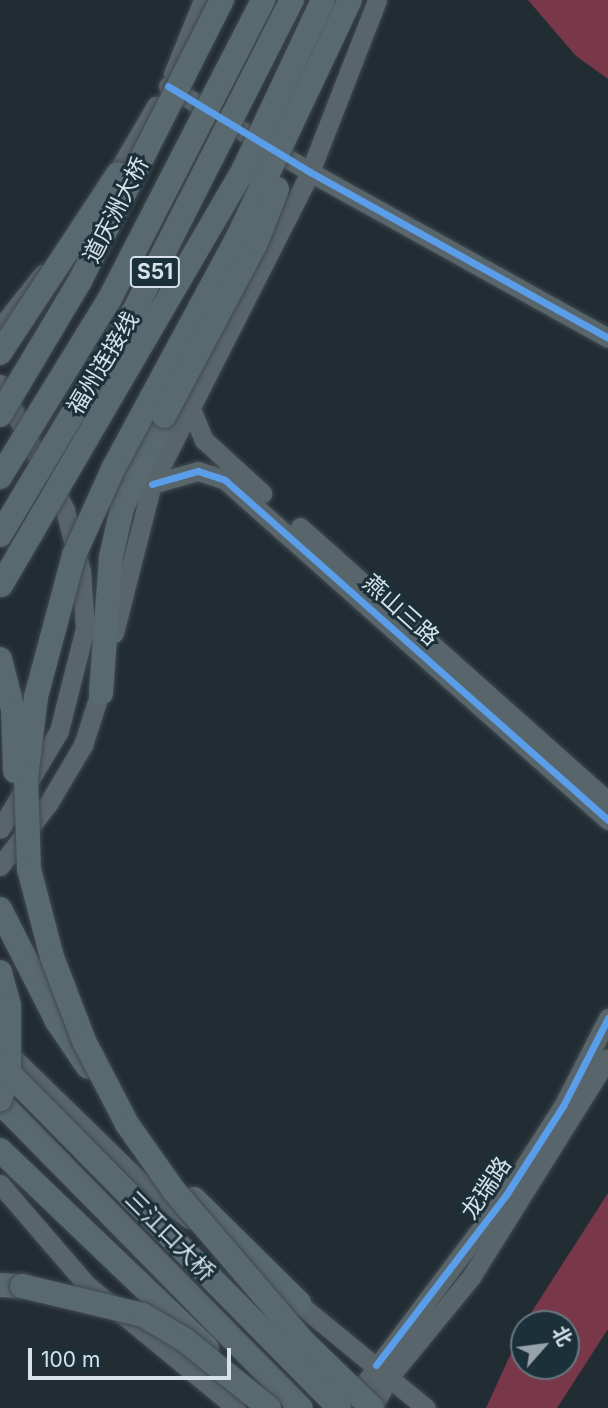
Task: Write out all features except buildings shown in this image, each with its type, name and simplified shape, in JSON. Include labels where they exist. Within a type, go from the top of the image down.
[{"type":"highway","name":"道庆洲大桥","points":[[0,415],[80,281],[222,0]]},
{"type":"highway","name":"福州连接线","points":[[0,477],[109,300],[262,0]]},
{"type":"highway","name":"福州连接线","points":[[0,535],[133,313],[292,0]]},
{"type":"highway","points":[[1,586],[242,173],[323,0]]},
{"type":"highway","points":[[101,693],[111,557],[122,508],[163,416],[256,243],[347,10]]},
{"type":"highway","points":[[29,869],[26,778],[36,697],[74,555],[114,467],[239,235],[347,10]]},
{"type":"highway","points":[[3,342],[204,37]]},
{"type":"highway","points":[[0,659],[13,710],[15,779],[29,869],[52,957],[83,1041],[127,1124],[175,1192],[305,1343],[372,1408]]},
{"type":"highway","points":[[0,909],[57,1021],[109,1099],[181,1186],[299,1303]]},
{"type":"highway","points":[[0,972],[9,1005],[9,1070],[0,1101]]},
{"type":"highway","name":"三江口大桥","points":[[0,1064],[339,1408]]},
{"type":"highway","name":"三江口大桥","points":[[0,1101],[301,1408]]},
{"type":"highway","points":[[0,1150],[243,1400]]},
{"type":"highway","points":[[0,1284],[52,1290],[143,1315],[243,1400],[269,1408]]},
{"type":"main road","points":[[3,342],[8,311],[94,212],[168,86],[203,0]]},
{"type":"main road","points":[[4,853],[83,744],[101,693],[152,484],[310,172],[377,0]]},
{"type":"main road","points":[[168,86],[310,172],[608,338]]},
{"type":"main road","points":[[0,384],[65,510],[81,571],[85,628],[59,731],[0,830]]},
{"type":"main road","name":"燕山三路","points":[[190,406],[195,427],[210,447],[608,801]]},
{"type":"main road","name":"燕山三路","points":[[152,484],[198,471],[232,485],[608,820]]},
{"type":"main road","name":"龙瑞路","points":[[383,1371],[506,1195],[563,1106],[608,1018]]},
{"type":"main road","points":[[0,1038],[30,1073]]},
{"type":"main road","points":[[0,1045],[142,1183],[299,1303],[425,1408]]},
{"type":"main road","name":"龙瑞路","points":[[383,1371],[471,1277],[608,1058]]},
{"type":"main road","points":[[0,1184],[87,1285],[243,1400]]},
{"type":"main road","points":[[372,1408],[383,1371]]},
{"type":"main road","points":[[347,1408],[383,1371]]},
{"type":"shaded area","points":[[528,0],[608,0],[608,79],[576,56]]},
{"type":"shaded area","points":[[608,1193],[608,1329],[580,1372],[580,1310],[533,1310]]},
{"type":"shaded area","points":[[510,1356],[510,1380],[575,1380],[557,1408],[486,1408]]},
{"type":"cycle path","points":[[168,86],[310,172],[608,338]]},
{"type":"cycle path","points":[[152,484],[198,471],[225,480],[608,820]]},
{"type":"cycle path","points":[[376,1365],[506,1195],[563,1106],[608,1018]]}]
